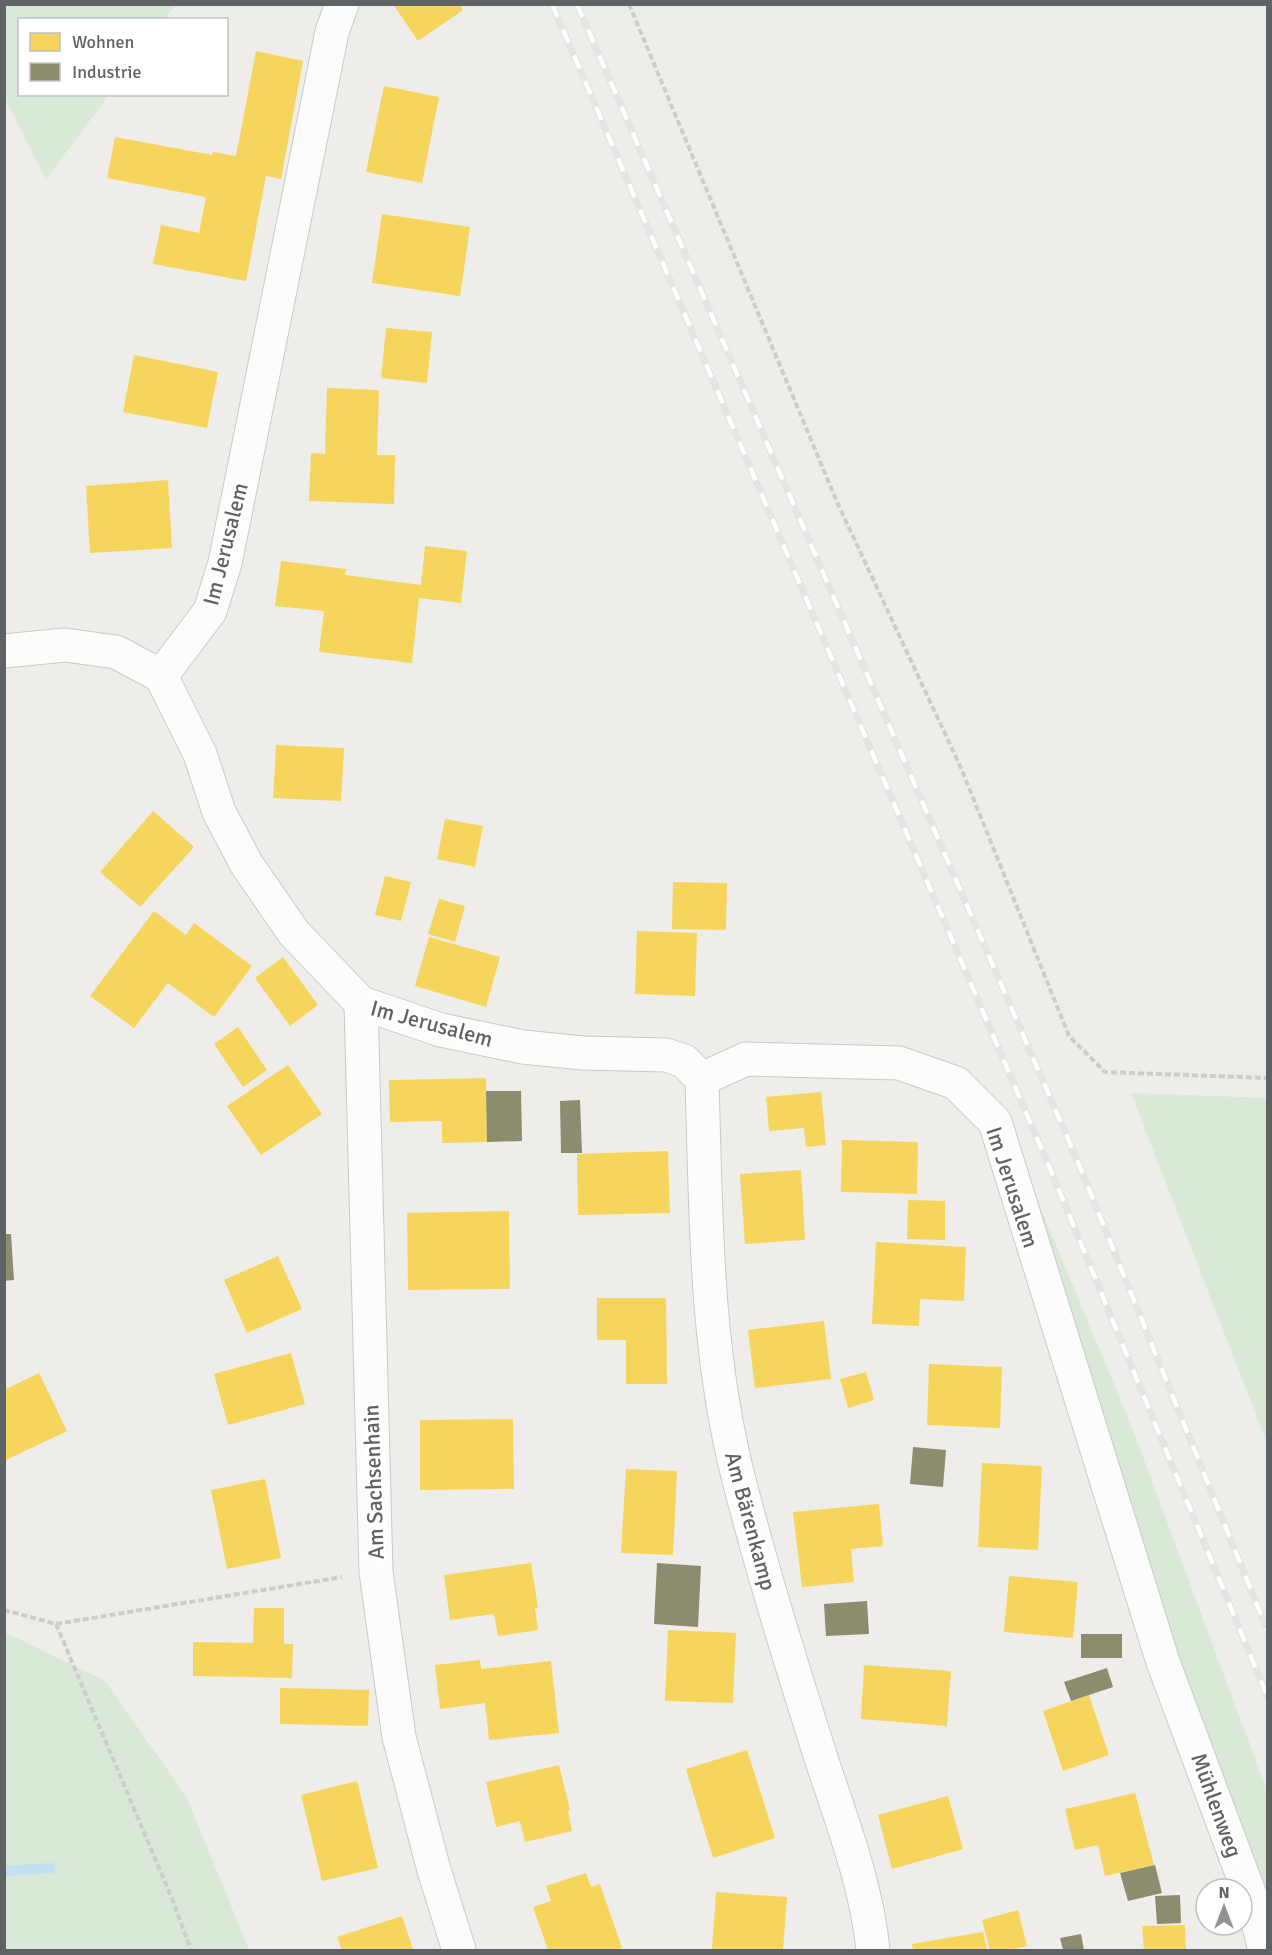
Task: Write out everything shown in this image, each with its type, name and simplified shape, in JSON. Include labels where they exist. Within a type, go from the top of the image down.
[{"type":"street","name":"Im Jerusalem","points":[[342,4],[330,44],[225,563],[210,611],[161,676],[200,754],[219,812],[247,865],[294,933],[361,1003],[441,1030],[523,1047],[583,1053],[666,1055],[684,1061],[702,1079],[746,1059],[899,1063],[956,1083],[995,1122],[1163,1662]]},
{"type":"street","points":[[4,651],[65,645],[116,652],[161,676]]},
{"type":"street","name":"Am Sachsenhain","points":[[361,1003],[376,1572],[399,1737],[434,1870],[459,1950]]},
{"type":"street","name":"Am Bärenkamp","points":[[702,1079],[709,1295],[714,1354],[723,1411],[740,1486],[782,1635],[856,1869],[873,1950]]},
{"type":"street","name":"Mühlenweg","points":[[1163,1662],[1253,1903],[1265,1950]]},
{"type":"path","points":[[629,4],[837,502],[961,768],[1069,1036],[1105,1072],[1268,1078]]},
{"type":"path","points":[[4,1610],[56,1624],[376,1572]]},
{"type":"path","points":[[56,1624],[173,1901],[191,1950]]},
{"type":"green space","points":[[5,4],[176,5],[166,18],[18,18],[18,96],[108,96],[46,179],[5,99]]},
{"type":"green space","points":[[1131,1093],[1267,1098],[1267,1443]]},
{"type":"green space","points":[[1011,1137],[1131,1425],[1267,1791],[1267,1929],[1254,1889],[1254,1877],[1250,1877]]},
{"type":"green space","points":[[4,1632],[105,1681],[187,1798],[249,1950],[5,1950]]},
{"type":"building: Wohnen","points":[[393,4],[459,4],[463,10],[418,41]]},
{"type":"building: Wohnen","points":[[256,51],[303,61],[281,179],[266,176],[246,281],[153,264],[161,225],[199,233],[206,197],[107,178],[115,137],[212,155],[213,152],[236,156]]},
{"type":"building: Wohnen","points":[[384,86],[439,97],[422,183],[366,172]]},
{"type":"building: Wohnen","points":[[382,214],[470,227],[460,296],[372,283]]},
{"type":"building: Wohnen","points":[[386,328],[432,332],[427,383],[381,378]]},
{"type":"building: Wohnen","points":[[134,355],[218,372],[207,428],[123,412]]},
{"type":"building: Wohnen","points":[[327,388],[379,390],[377,455],[395,455],[394,504],[309,501],[311,453],[325,454]]},
{"type":"building: Wohnen","points":[[168,480],[172,548],[90,553],[86,486]]},
{"type":"building: Wohnen","points":[[425,546],[467,551],[461,603],[419,598],[412,663],[319,652],[324,611],[275,606],[281,561],[346,569],[345,575],[421,585]]},
{"type":"building: Wohnen","points":[[276,745],[344,748],[341,801],[273,798]]},
{"type":"building: Wohnen","points":[[153,811],[194,847],[140,907],[100,872]]},
{"type":"building: Wohnen","points":[[445,819],[483,826],[475,867],[437,859]]},
{"type":"building: Wohnen","points":[[385,876],[411,882],[401,921],[375,915]]},
{"type":"building: Wohnen","points":[[673,882],[727,883],[726,930],[672,929]]},
{"type":"building: Wohnen","points":[[439,899],[465,906],[455,942],[428,934]]},
{"type":"building: Wohnen","points":[[154,911],[186,935],[194,923],[252,966],[214,1017],[168,983],[134,1028],[90,996]]},
{"type":"building: Wohnen","points":[[637,931],[697,933],[695,996],[635,994]]},
{"type":"building: Wohnen","points":[[429,937],[500,957],[486,1007],[415,986]]},
{"type":"building: Wohnen","points":[[283,957],[318,1005],[290,1026],[255,978]]},
{"type":"building: Wohnen","points":[[238,1027],[267,1070],[243,1087],[214,1044]]},
{"type":"building: Wohnen","points":[[288,1065],[322,1114],[261,1155],[227,1106]]},
{"type":"building: Wohnen","points":[[486,1078],[487,1142],[442,1143],[442,1121],[390,1122],[389,1080]]},
{"type":"building: Wohnen","points":[[821,1092],[826,1145],[806,1147],[804,1128],[769,1131],[766,1097]]},
{"type":"building: Wohnen","points":[[842,1140],[918,1142],[917,1194],[841,1192]]},
{"type":"building: Wohnen","points":[[668,1151],[670,1213],[578,1215],[577,1154]]},
{"type":"building: Wohnen","points":[[801,1170],[805,1240],[745,1244],[740,1174]]},
{"type":"building: Wohnen","points":[[908,1200],[945,1201],[945,1240],[907,1239]]},
{"type":"building: Wohnen","points":[[509,1211],[510,1289],[408,1290],[407,1213]]},
{"type":"building: Wohnen","points":[[876,1242],[966,1247],[964,1301],[920,1299],[919,1326],[872,1324]]},
{"type":"building: Wohnen","points":[[278,1256],[302,1309],[247,1333],[224,1280]]},
{"type":"building: Wohnen","points":[[597,1298],[666,1298],[667,1384],[626,1384],[626,1340],[597,1340]]},
{"type":"building: Wohnen","points":[[824,1321],[831,1379],[755,1388],[748,1330]]},
{"type":"building: Wohnen","points":[[291,1353],[305,1404],[228,1425],[214,1374]]},
{"type":"building: Wohnen","points":[[929,1364],[1002,1367],[1000,1428],[927,1425]]},
{"type":"building: Wohnen","points":[[866,1372],[874,1400],[848,1408],[840,1379]]},
{"type":"building: Wohnen","points":[[39,1373],[67,1431],[4,1461],[4,1390]]},
{"type":"building: Wohnen","points":[[513,1419],[514,1489],[420,1490],[420,1420]]},
{"type":"building: Wohnen","points":[[982,1463],[1042,1466],[1038,1550],[978,1547]]},
{"type":"building: Wohnen","points":[[626,1469],[677,1471],[673,1555],[621,1553]]},
{"type":"building: Wohnen","points":[[265,1479],[281,1558],[227,1569],[211,1490]]},
{"type":"building: Wohnen","points":[[879,1504],[883,1546],[851,1549],[854,1582],[802,1587],[793,1512]]},
{"type":"building: Wohnen","points":[[531,1563],[538,1608],[535,1608],[538,1630],[498,1636],[494,1614],[450,1620],[444,1575]]},
{"type":"building: Wohnen","points":[[1009,1576],[1078,1582],[1073,1638],[1004,1632]]},
{"type":"building: Wohnen","points":[[254,1608],[284,1608],[284,1644],[293,1644],[292,1678],[193,1676],[193,1642],[253,1643]]},
{"type":"building: Wohnen","points":[[668,1630],[736,1633],[733,1703],[665,1701]]},
{"type":"building: Wohnen","points":[[480,1660],[481,1669],[551,1661],[559,1733],[489,1740],[485,1703],[440,1709],[435,1665]]},
{"type":"building: Wohnen","points":[[864,1665],[951,1671],[947,1726],[861,1719]]},
{"type":"building: Wohnen","points":[[280,1688],[369,1690],[368,1726],[280,1724]]},
{"type":"building: Wohnen","points":[[1089,1695],[1109,1755],[1063,1771],[1043,1711]]},
{"type":"building: Wohnen","points":[[747,1750],[775,1838],[713,1858],[686,1769]]},
{"type":"building: Wohnen","points":[[559,1765],[570,1810],[568,1811],[572,1831],[525,1842],[520,1821],[496,1827],[486,1782]]},
{"type":"building: Wohnen","points":[[357,1781],[378,1868],[322,1881],[301,1795]]},
{"type":"building: Wohnen","points":[[1135,1793],[1154,1865],[1105,1876],[1098,1845],[1075,1850],[1065,1809]]},
{"type":"building: Wohnen","points":[[948,1796],[963,1849],[892,1869],[878,1815]]},
{"type":"building: Wohnen","points":[[586,1873],[591,1887],[600,1884],[622,1948],[615,1950],[548,1950],[533,1907],[551,1901],[546,1886]]},
{"type":"building: Wohnen","points":[[716,1892],[787,1897],[783,1950],[712,1950]]},
{"type":"building: Wohnen","points":[[1018,1910],[1027,1946],[1009,1950],[990,1950],[982,1920]]},
{"type":"building: Wohnen","points":[[402,1916],[413,1950],[342,1950],[337,1937]]},
{"type":"building: Wohnen","points":[[1185,1925],[1186,1950],[1144,1950],[1142,1926]]},
{"type":"building: Wohnen","points":[[983,1932],[987,1950],[913,1950],[912,1944]]},
{"type":"building: Industrie","points":[[486,1091],[521,1091],[522,1141],[487,1142]]},
{"type":"building: Industrie","points":[[580,1100],[582,1153],[561,1153],[560,1101]]},
{"type":"building: Industrie","points":[[4,1234],[11,1234],[14,1280],[4,1281]]},
{"type":"building: Industrie","points":[[913,1447],[946,1450],[943,1487],[910,1484]]},
{"type":"building: Industrie","points":[[657,1563],[701,1566],[698,1627],[654,1624]]},
{"type":"building: Industrie","points":[[867,1601],[869,1634],[826,1636],[824,1604]]},
{"type":"building: Industrie","points":[[1081,1634],[1122,1634],[1122,1658],[1081,1658]]},
{"type":"building: Industrie","points":[[1107,1668],[1113,1687],[1071,1701],[1064,1682]]},
{"type":"building: Industrie","points":[[1155,1865],[1162,1893],[1128,1901],[1120,1873]]},
{"type":"building: Industrie","points":[[1180,1895],[1181,1923],[1157,1924],[1155,1896]]},
{"type":"building: Industrie","points":[[1081,1934],[1084,1950],[1063,1950],[1060,1938]]},
{"type":"waterway","points":[[4,1871],[51,1868]]},
{"type":"railway","points":[[552,4],[1054,1178],[1268,1698]]},
{"type":"railway","points":[[577,4],[1078,1162],[1268,1632]]}]
